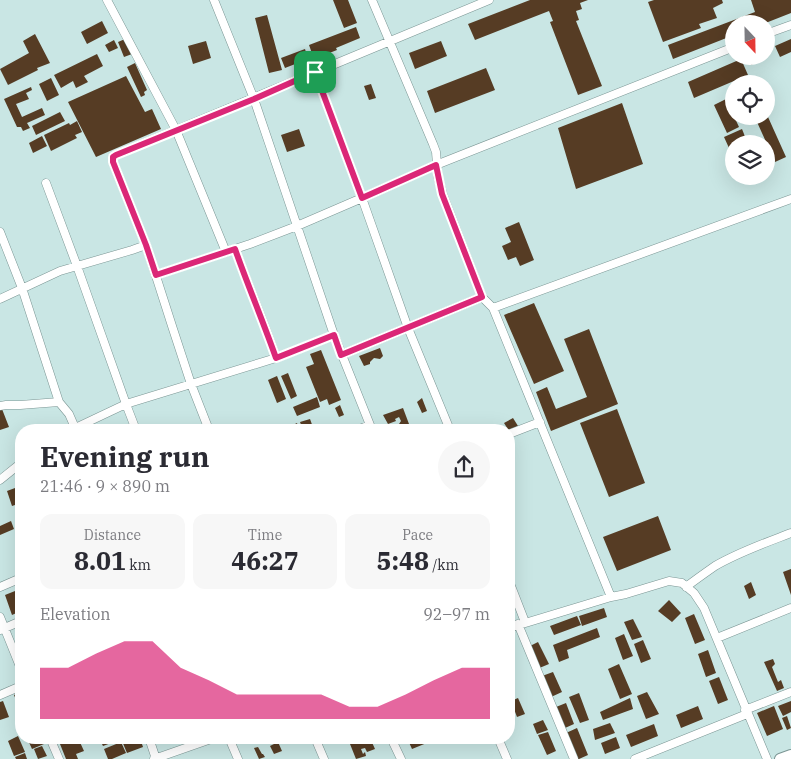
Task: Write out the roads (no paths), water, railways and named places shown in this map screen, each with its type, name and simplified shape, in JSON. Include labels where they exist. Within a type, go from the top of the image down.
[{"type":"street","points":[[107,0],[176,130],[226,252]]},
{"type":"street","points":[[214,0],[254,99],[341,355],[369,424]]},
{"type":"street","points":[[372,0],[436,152],[436,165],[442,194],[482,297],[493,308],[611,597]]},
{"type":"street","points":[[207,424],[191,384],[146,245],[113,162],[113,157],[489,0]]},
{"type":"street","points":[[775,30],[791,24]]},
{"type":"street","points":[[156,275],[297,226],[436,165],[725,51]]},
{"type":"street","points":[[315,72],[408,328],[448,424]]},
{"type":"street","points":[[46,183],[134,424]]},
{"type":"street","points":[[493,308],[791,199]]},
{"type":"street","points":[[0,232],[22,288],[59,402],[69,414],[72,424]]},
{"type":"street","points":[[0,299],[60,271],[146,245]]},
{"type":"street","points":[[235,249],[265,324],[276,358]]},
{"type":"street","points":[[341,355],[482,297]]},
{"type":"street","points":[[84,424],[126,404],[276,358],[334,335]]},
{"type":"street","points":[[0,406],[59,402]]},
{"type":"street","points":[[515,432],[540,422]]},
{"type":"street","points":[[0,480],[15,469]]},
{"type":"street","points":[[686,587],[728,559],[791,533]]},
{"type":"street","points":[[0,587],[15,581]]},
{"type":"street","points":[[515,626],[669,581],[682,584],[694,593],[704,608],[767,759]]},
{"type":"street","points":[[515,602],[521,623],[574,759]]},
{"type":"street","points":[[717,638],[791,608]]},
{"type":"street","points":[[0,617],[2,629],[15,656]]},
{"type":"street","points":[[2,629],[15,624]]},
{"type":"street","points":[[0,695],[15,689]]},
{"type":"street","points":[[635,759],[791,692]]},
{"type":"street","points":[[53,744],[59,759]]},
{"type":"street","points":[[151,744],[155,759],[187,744]]},
{"type":"street","points":[[232,744],[238,759]]},
{"type":"street","points":[[318,744],[324,759]]},
{"type":"street","points":[[394,744],[401,759]]},
{"type":"street","points":[[501,744],[507,759]]},
{"type":"street","points":[[780,759],[791,755]]}]
